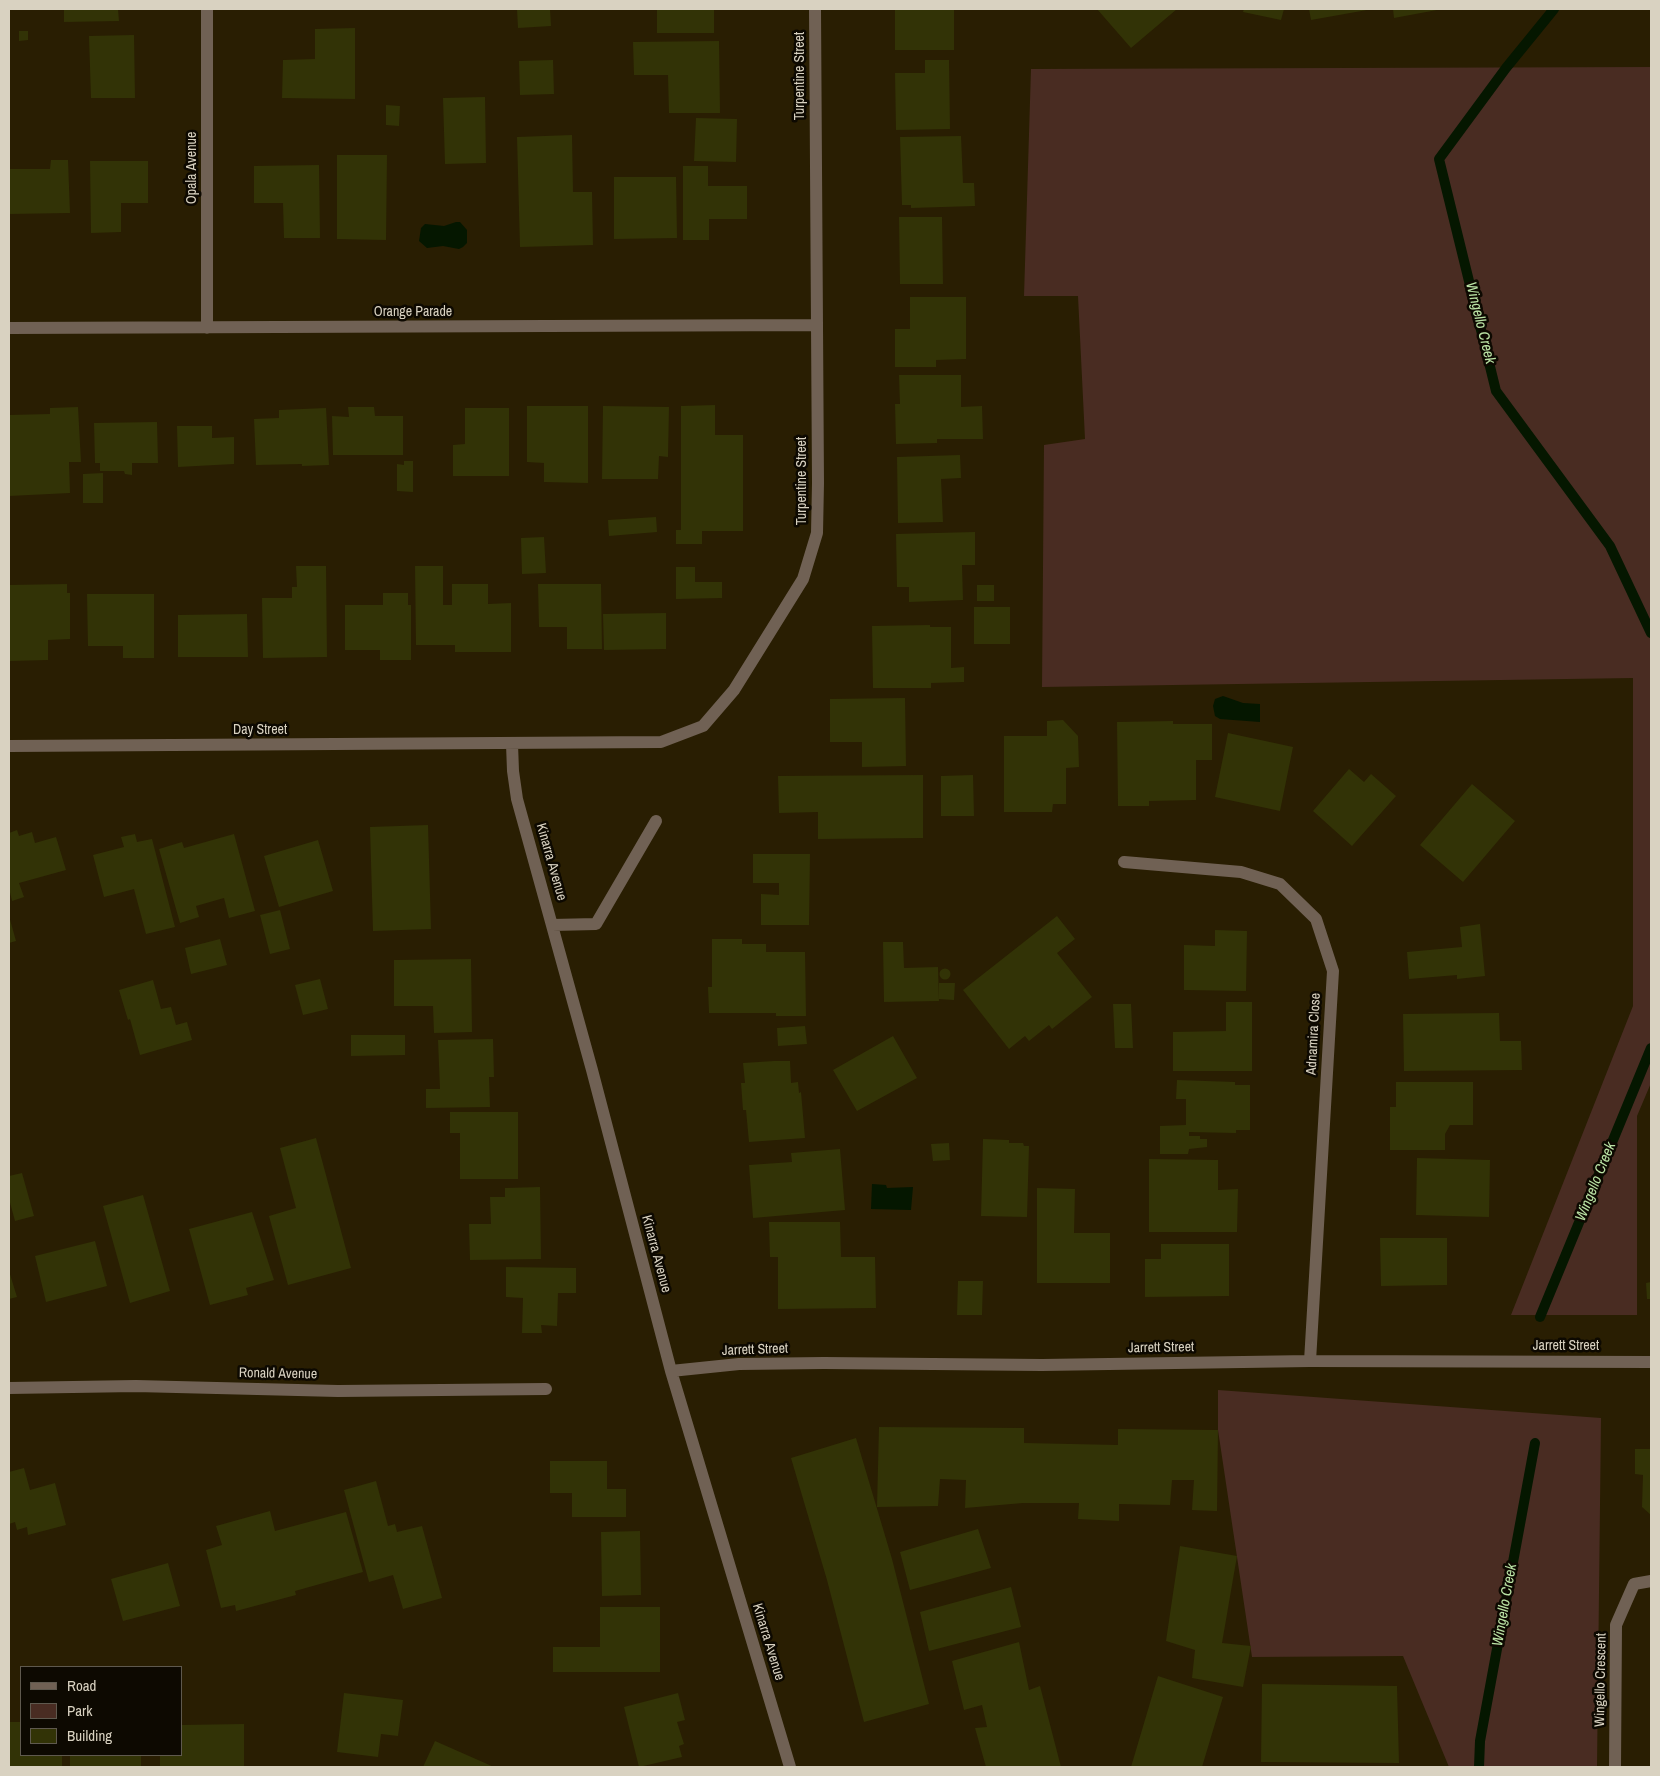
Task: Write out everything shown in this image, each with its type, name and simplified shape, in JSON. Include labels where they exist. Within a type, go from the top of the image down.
[{"type":"street","name":"Opala Avenue","points":[[207,9],[207,328]]},
{"type":"street","name":"Turpentine Street","points":[[512,744],[661,742],[703,726],[734,690],[803,579],[817,533],[815,9]]},
{"type":"street","name":"Orange Parade","points":[[9,328],[817,325]]},
{"type":"street","name":"Day Street","points":[[9,746],[512,744]]},
{"type":"street","name":"Kinarra Avenue","points":[[512,744],[512,771],[518,799],[671,1371],[790,1767]]},
{"type":"street","points":[[552,925],[596,924],[656,821]]},
{"type":"street","name":"Adnamira Close","points":[[1124,862],[1241,872],[1280,884],[1316,919],[1333,971],[1310,1361]]},
{"type":"street","name":"Jarrett Street","points":[[671,1371],[758,1364],[1042,1365],[1310,1361],[1651,1362]]},
{"type":"street","name":"Ronald Avenue","points":[[9,1388],[136,1386],[338,1391],[546,1389]]},
{"type":"street","name":"Wingello Crescent","points":[[1615,1767],[1616,1625],[1634,1584],[1651,1581]]},
{"type":"green space","points":[[1651,67],[1651,1083],[1637,1116],[1637,1315],[1511,1315],[1633,1006],[1633,678],[1042,687],[1044,445],[1085,439],[1078,296],[1024,296],[1031,69]]},
{"type":"green space","points":[[1218,1390],[1601,1418],[1597,1767],[1449,1767],[1403,1656],[1252,1657],[1218,1430]]},
{"type":"shaded area","points":[[460,222],[467,230],[467,243],[463,247],[459,249],[443,246],[427,248],[419,241],[421,228],[425,224],[444,226]]},
{"type":"shaded area","points":[[1223,696],[1243,703],[1260,704],[1260,722],[1220,719],[1215,716],[1213,706],[1215,699]]},
{"type":"shaded area","points":[[872,1184],[886,1185],[887,1188],[913,1187],[911,1210],[871,1209]]},
{"type":"building","points":[[64,9],[118,9],[119,21],[64,22]]},
{"type":"building","points":[[517,9],[550,9],[551,26],[518,28]]},
{"type":"building","points":[[657,9],[714,9],[714,33],[657,33]]},
{"type":"building","points":[[895,9],[954,9],[954,50],[895,50]]},
{"type":"building","points":[[1097,9],[1177,9],[1131,48]]},
{"type":"building","points":[[1244,9],[1284,9],[1281,20],[1243,12]]},
{"type":"building","points":[[1309,9],[1367,9],[1367,10],[1311,20]]},
{"type":"building","points":[[1393,9],[1437,9],[1437,10],[1394,18]]},
{"type":"building","points":[[355,28],[355,99],[282,98],[283,60],[315,59],[315,29]]},
{"type":"building","points":[[19,31],[28,31],[28,40],[19,41]]},
{"type":"building","points":[[134,35],[135,98],[91,98],[89,36]]},
{"type":"building","points":[[719,41],[720,113],[669,113],[668,75],[634,75],[633,42]]},
{"type":"building","points":[[553,60],[554,94],[520,95],[519,61]]},
{"type":"building","points":[[925,60],[949,60],[950,129],[896,130],[895,73],[925,73]]},
{"type":"building","points":[[485,97],[486,163],[445,164],[443,98]]},
{"type":"building","points":[[386,105],[400,106],[399,126],[386,125]]},
{"type":"building","points":[[696,118],[737,119],[736,162],[694,161]]},
{"type":"building","points":[[572,135],[573,192],[592,192],[593,245],[520,247],[517,137]]},
{"type":"building","points":[[961,136],[963,183],[974,183],[975,206],[911,208],[911,205],[902,205],[900,137]]},
{"type":"building","points":[[337,155],[387,155],[386,240],[337,239]]},
{"type":"building","points":[[51,160],[68,160],[70,213],[9,214],[9,169],[50,169]]},
{"type":"building","points":[[90,161],[148,161],[148,203],[121,203],[121,232],[91,233]]},
{"type":"building","points":[[319,165],[320,238],[284,238],[283,203],[254,203],[254,166]]},
{"type":"building","points":[[683,166],[708,166],[708,186],[747,186],[747,219],[709,219],[709,240],[683,240]]},
{"type":"building","points":[[614,177],[676,177],[677,238],[614,239]]},
{"type":"building","points":[[899,217],[942,217],[943,284],[900,284]]},
{"type":"building","points":[[910,297],[966,297],[966,359],[936,360],[936,367],[895,367],[895,329],[910,329]]},
{"type":"building","points":[[899,375],[961,375],[961,407],[982,406],[983,439],[937,439],[937,443],[896,444],[895,404],[900,404]]},
{"type":"building","points":[[715,405],[715,435],[743,435],[743,531],[702,531],[702,544],[676,544],[676,530],[681,530],[681,406]]},
{"type":"building","points":[[527,406],[588,406],[588,483],[544,482],[544,463],[527,462]]},
{"type":"building","points":[[603,406],[669,407],[668,457],[659,456],[658,479],[602,479]]},
{"type":"building","points":[[78,407],[81,462],[69,462],[70,493],[9,496],[9,415],[50,414],[50,408]]},
{"type":"building","points":[[348,407],[374,407],[375,416],[403,416],[403,455],[333,455],[332,416],[349,417]]},
{"type":"building","points":[[326,408],[329,465],[256,465],[254,419],[279,418],[279,410]]},
{"type":"building","points":[[465,408],[509,408],[509,476],[453,476],[453,445],[465,444]]},
{"type":"building","points":[[157,422],[158,463],[132,463],[132,475],[125,474],[124,471],[100,471],[100,463],[95,463],[94,423]]},
{"type":"building","points":[[177,426],[212,426],[212,438],[234,437],[234,464],[178,467]]},
{"type":"building","points":[[960,455],[961,478],[941,479],[943,522],[898,523],[897,457]]},
{"type":"building","points":[[404,461],[413,461],[413,492],[397,491],[397,464],[404,465]]},
{"type":"building","points":[[103,473],[103,503],[83,503],[83,474]]},
{"type":"building","points":[[656,517],[657,532],[609,536],[608,520]]},
{"type":"building","points":[[975,532],[975,565],[962,565],[963,600],[909,602],[909,587],[897,587],[896,534]]},
{"type":"building","points":[[544,537],[546,573],[522,574],[521,538]]},
{"type":"building","points":[[296,566],[326,566],[327,657],[263,658],[262,598],[292,598],[292,587],[297,587]]},
{"type":"building","points":[[415,566],[443,566],[443,605],[452,605],[452,584],[488,584],[488,604],[511,603],[511,652],[455,652],[455,645],[416,645]]},
{"type":"building","points":[[676,567],[695,567],[695,582],[722,582],[722,598],[676,599]]},
{"type":"building","points":[[67,584],[67,593],[70,593],[70,639],[48,640],[48,660],[9,661],[9,585]]},
{"type":"building","points":[[538,584],[601,584],[602,649],[567,649],[567,627],[539,627]]},
{"type":"building","points":[[977,585],[994,585],[994,601],[977,601]]},
{"type":"building","points":[[383,593],[408,593],[408,605],[411,605],[411,660],[380,660],[380,650],[345,650],[345,605],[383,605]]},
{"type":"building","points":[[87,594],[154,594],[154,658],[123,658],[123,646],[88,646]]},
{"type":"building","points":[[974,607],[1010,607],[1010,644],[974,644]]},
{"type":"building","points":[[666,613],[666,649],[604,650],[603,614]]},
{"type":"building","points":[[247,614],[248,657],[178,657],[178,615]]},
{"type":"building","points":[[930,625],[930,627],[951,627],[951,668],[964,667],[964,682],[931,683],[931,688],[873,688],[872,626]]},
{"type":"building","points":[[905,698],[906,766],[862,767],[862,742],[830,742],[830,699]]},
{"type":"building","points":[[1063,720],[1078,736],[1079,767],[1066,768],[1066,804],[1053,804],[1052,812],[1004,812],[1004,736],[1047,736],[1047,721]]},
{"type":"building","points":[[1173,721],[1173,724],[1212,724],[1212,760],[1196,760],[1196,800],[1149,801],[1149,806],[1118,806],[1117,722]]},
{"type":"building","points":[[1228,733],[1293,747],[1280,811],[1215,797]]},
{"type":"building","points":[[1349,769],[1364,782],[1371,774],[1396,796],[1352,846],[1313,811]]},
{"type":"building","points":[[923,775],[923,838],[818,839],[818,812],[779,813],[778,776]]},
{"type":"building","points":[[973,775],[974,816],[941,816],[941,776]]},
{"type":"building","points":[[1472,784],[1515,821],[1463,882],[1420,845]]},
{"type":"building","points":[[428,825],[431,929],[373,931],[370,827]]},
{"type":"building","points":[[17,830],[19,836],[32,832],[35,843],[56,837],[66,870],[19,883],[24,897],[12,901],[9,888],[9,833]]},
{"type":"building","points":[[135,834],[137,842],[152,839],[175,927],[146,934],[134,889],[104,897],[93,855],[124,847],[121,837]]},
{"type":"building","points":[[234,834],[255,911],[229,918],[224,898],[196,906],[199,917],[180,923],[159,849],[182,842],[184,848]]},
{"type":"building","points":[[318,840],[333,891],[279,907],[264,856]]},
{"type":"building","points":[[753,854],[810,854],[809,925],[761,925],[761,894],[779,895],[779,883],[753,883]]},
{"type":"building","points":[[280,910],[290,949],[270,954],[260,915]]},
{"type":"building","points":[[9,916],[16,941],[9,943]]},
{"type":"building","points":[[1057,916],[1075,939],[1057,953],[1092,997],[1052,1029],[1049,1025],[1029,1041],[1025,1036],[1009,1049],[963,990]]},
{"type":"building","points":[[1480,924],[1485,976],[1457,979],[1457,975],[1409,979],[1407,952],[1462,947],[1460,927]]},
{"type":"building","points":[[1215,930],[1247,931],[1246,991],[1184,990],[1184,945],[1215,946]]},
{"type":"building","points":[[220,939],[227,965],[191,974],[185,948]]},
{"type":"building","points":[[712,939],[742,939],[742,944],[766,944],[766,952],[805,952],[806,1016],[776,1016],[776,1013],[709,1013],[708,987],[712,987]]},
{"type":"building","points":[[883,942],[903,942],[904,968],[938,967],[939,1001],[884,1002]]},
{"type":"building","points":[[471,959],[472,1032],[434,1033],[433,1006],[394,1006],[394,960]]},
{"type":"building","points":[[943,969],[947,969],[950,974],[949,978],[943,979],[940,976],[940,972]]},
{"type":"building","points":[[320,979],[328,1009],[303,1015],[295,985]]},
{"type":"building","points":[[153,980],[161,1009],[171,1007],[176,1025],[187,1022],[192,1040],[140,1055],[130,1019],[128,1020],[119,990]]},
{"type":"building","points":[[939,983],[955,983],[954,1000],[939,999]]},
{"type":"building","points":[[1226,1002],[1252,1002],[1252,1071],[1173,1071],[1173,1032],[1226,1031]]},
{"type":"building","points":[[1113,1004],[1131,1004],[1133,1048],[1115,1048]]},
{"type":"building","points":[[1499,1013],[1500,1041],[1521,1041],[1522,1070],[1404,1071],[1403,1014]]},
{"type":"building","points":[[805,1026],[807,1044],[778,1046],[777,1028]]},
{"type":"building","points":[[351,1035],[405,1035],[405,1055],[351,1056]]},
{"type":"building","points":[[893,1036],[917,1078],[857,1111],[833,1070]]},
{"type":"building","points":[[493,1039],[494,1077],[489,1077],[490,1107],[426,1108],[426,1089],[440,1089],[438,1040]]},
{"type":"building","points":[[790,1061],[791,1083],[798,1082],[799,1093],[801,1092],[805,1138],[749,1142],[746,1110],[743,1110],[741,1083],[745,1083],[743,1063]]},
{"type":"building","points":[[1177,1080],[1235,1082],[1235,1085],[1250,1085],[1250,1130],[1236,1130],[1236,1133],[1189,1132],[1189,1136],[1200,1136],[1200,1139],[1207,1139],[1207,1147],[1189,1149],[1188,1154],[1160,1154],[1160,1126],[1186,1125],[1186,1099],[1176,1099]]},
{"type":"building","points":[[1396,1082],[1473,1082],[1473,1125],[1450,1125],[1445,1134],[1445,1150],[1390,1150],[1390,1107],[1396,1107]]},
{"type":"building","points":[[450,1112],[518,1112],[518,1179],[460,1179],[460,1133],[450,1133]]},
{"type":"building","points":[[316,1138],[351,1268],[288,1285],[269,1216],[296,1208],[280,1148]]},
{"type":"building","points":[[983,1139],[1009,1140],[1009,1143],[1023,1143],[1024,1146],[1029,1146],[1027,1217],[981,1216]]},
{"type":"building","points":[[949,1143],[950,1160],[933,1161],[931,1144]]},
{"type":"building","points":[[840,1149],[845,1210],[753,1218],[749,1165],[792,1162],[791,1153]]},
{"type":"building","points":[[1417,1158],[1490,1160],[1489,1217],[1416,1215]]},
{"type":"building","points":[[1149,1159],[1218,1160],[1218,1190],[1238,1189],[1237,1232],[1149,1232]]},
{"type":"building","points":[[22,1173],[34,1216],[15,1221],[9,1199],[9,1176]]},
{"type":"building","points":[[540,1187],[541,1259],[470,1260],[469,1224],[491,1224],[490,1197],[505,1197],[505,1188]]},
{"type":"building","points":[[1037,1188],[1075,1189],[1074,1233],[1110,1233],[1110,1283],[1037,1283]]},
{"type":"building","points":[[143,1195],[170,1291],[130,1303],[103,1206]]},
{"type":"building","points":[[252,1212],[274,1280],[246,1288],[248,1295],[210,1305],[189,1229]]},
{"type":"building","points":[[769,1222],[840,1222],[841,1257],[875,1257],[876,1308],[778,1309],[778,1257],[770,1257]]},
{"type":"building","points":[[1380,1238],[1447,1238],[1447,1285],[1381,1286]]},
{"type":"building","points":[[95,1241],[107,1286],[46,1302],[35,1256]]},
{"type":"building","points":[[1161,1244],[1229,1244],[1229,1296],[1145,1297],[1145,1259],[1161,1259]]},
{"type":"building","points":[[506,1267],[576,1268],[576,1293],[558,1293],[557,1326],[541,1325],[542,1333],[522,1333],[523,1298],[506,1297]]},
{"type":"building","points":[[9,1271],[17,1297],[9,1299]]},
{"type":"building","points":[[958,1281],[983,1281],[982,1315],[957,1315]]},
{"type":"building","points":[[1651,1282],[1651,1299],[1647,1299],[1646,1283]]},
{"type":"building","points":[[879,1427],[1024,1428],[1024,1443],[1118,1445],[1118,1429],[1218,1430],[1217,1511],[1192,1510],[1194,1480],[1172,1480],[1170,1505],[1119,1504],[1119,1521],[1078,1519],[1079,1503],[1023,1503],[965,1508],[966,1480],[940,1479],[938,1506],[877,1507]]},
{"type":"building","points":[[856,1438],[892,1559],[929,1704],[864,1722],[827,1580],[791,1458]]},
{"type":"building","points":[[1635,1449],[1651,1449],[1651,1515],[1642,1507],[1643,1475],[1635,1474]]},
{"type":"building","points":[[550,1461],[607,1461],[607,1489],[626,1489],[626,1517],[572,1517],[572,1493],[550,1493]]},
{"type":"building","points":[[24,1468],[30,1490],[55,1483],[66,1525],[28,1535],[27,1527],[17,1530],[15,1522],[9,1524],[9,1472]]},
{"type":"building","points":[[376,1481],[388,1526],[395,1524],[397,1532],[422,1526],[442,1598],[403,1609],[393,1575],[369,1582],[344,1490]]},
{"type":"building","points":[[270,1511],[275,1531],[346,1512],[363,1572],[295,1591],[296,1595],[236,1611],[235,1605],[221,1608],[206,1550],[222,1545],[216,1526]]},
{"type":"building","points":[[978,1529],[991,1568],[910,1590],[900,1552]]},
{"type":"building","points":[[640,1531],[641,1595],[602,1596],[601,1532]]},
{"type":"building","points":[[1180,1546],[1237,1556],[1222,1643],[1251,1646],[1243,1687],[1192,1678],[1195,1650],[1166,1641]]},
{"type":"building","points":[[168,1563],[180,1606],[123,1621],[111,1579]]},
{"type":"building","points":[[1011,1587],[1021,1627],[929,1651],[920,1612]]},
{"type":"building","points":[[600,1607],[660,1607],[660,1672],[553,1672],[553,1647],[600,1647]]},
{"type":"building","points":[[1019,1642],[1029,1690],[1040,1686],[1061,1767],[986,1767],[975,1728],[987,1727],[982,1705],[964,1710],[952,1661]]},
{"type":"building","points":[[1158,1676],[1223,1697],[1202,1767],[1131,1767]]},
{"type":"building","points":[[1262,1684],[1397,1686],[1399,1763],[1261,1762]]},
{"type":"building","points":[[344,1693],[403,1700],[398,1736],[381,1734],[378,1757],[337,1752]]},
{"type":"building","points":[[678,1693],[685,1720],[677,1722],[684,1744],[679,1746],[682,1757],[639,1767],[624,1707]]},
{"type":"building","points":[[9,1722],[20,1722],[20,1756],[62,1756],[62,1767],[9,1767]]},
{"type":"building","points":[[244,1724],[244,1767],[160,1767],[160,1756],[182,1756],[182,1725]]},
{"type":"building","points":[[435,1741],[494,1767],[423,1767]]},
{"type":"building","points":[[70,1756],[141,1756],[141,1767],[70,1767]]},
{"type":"waterway","name":"Wingello Creek","points":[[1554,9],[1506,68],[1439,159],[1496,391],[1610,546],[1651,633]]},
{"type":"waterway","name":"Wingello Creek","points":[[1540,1317],[1651,1048]]},
{"type":"waterway","name":"Wingello Creek","points":[[1479,1767],[1480,1741],[1535,1443]]}]
